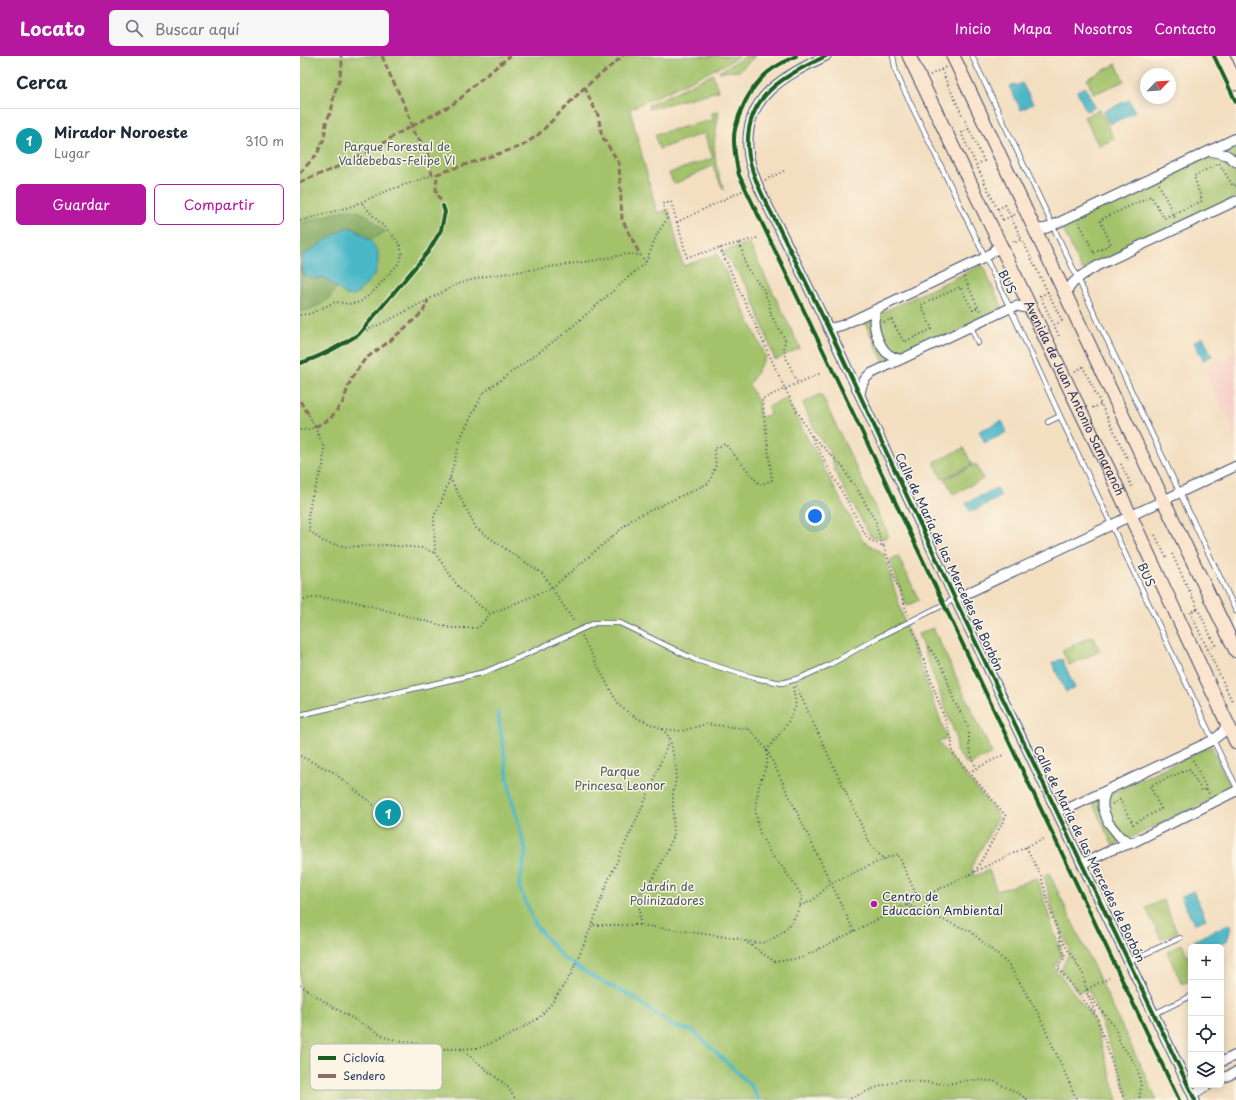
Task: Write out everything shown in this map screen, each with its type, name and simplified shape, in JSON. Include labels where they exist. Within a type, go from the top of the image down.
[{"type":"street","name":"Calle de María de las Mercedes de Borbón","points":[[826,56],[798,69],[781,80],[770,90],[752,115],[748,148],[749,158],[758,184],[828,328],[955,600],[1057,810],[1128,962],[1187,1076],[1194,1098]]},
{"type":"street","points":[[953,56],[1236,651]]},
{"type":"street","points":[[1223,56],[1236,84]]},
{"type":"street","name":"Avenida de Juan Antonio Samaranch","points":[[909,57],[1130,516],[1236,742]]},
{"type":"street","points":[[1035,229],[1040,230],[1053,226],[1236,138]]},
{"type":"street","points":[[1210,151],[1227,155],[1236,162]]},
{"type":"street","points":[[1066,294],[1072,283],[1078,278],[1235,200]]},
{"type":"street","points":[[828,328],[836,328],[843,325],[984,258],[993,252],[999,244]]},
{"type":"street","points":[[860,396],[862,385],[870,374],[1010,308],[1017,306],[1031,309]]},
{"type":"street","points":[[876,309],[874,321],[879,342],[886,352],[892,357],[902,359]]},
{"type":"street","points":[[955,600],[1236,466]]},
{"type":"street","points":[[1057,810],[1069,808],[1213,740],[1222,733],[1227,724]]},
{"type":"street","points":[[1106,791],[1103,800],[1108,822],[1120,837],[1132,843]]},
{"type":"street","points":[[1082,864],[1112,850],[1132,843],[1236,791]]},
{"type":"street","points":[[1224,1061],[1236,1055]]},
{"type":"street","points":[[1224,1078],[1236,1072]]},
{"type":"street","points":[[1194,1098],[1197,1092],[1203,1088]]},
{"type":"lane","name":"BUS","points":[[893,56],[896,72],[984,258],[1010,308],[1111,525],[1236,786]]},
{"type":"lane","points":[[972,56],[1236,611]]},
{"type":"lane","points":[[971,327],[978,342]]},
{"type":"lane","points":[[1048,422],[1060,416]]},
{"type":"lane","points":[[300,715],[485,672],[595,623],[620,624],[696,660],[755,678],[782,683],[800,678],[829,665],[875,639],[955,600]]},
{"type":"lane","points":[[1128,962],[1180,938]]},
{"type":"lane","points":[[1154,1014],[1188,997]]},
{"type":"path","points":[[941,70],[984,160],[976,164]]},
{"type":"path","points":[[969,129],[961,133],[1006,226]]},
{"type":"path","points":[[1094,252],[1111,244],[1100,220],[1152,196],[1164,218],[1202,201],[1194,176],[1220,162],[1232,186],[1236,185]]},
{"type":"path","points":[[763,181],[786,170]]},
{"type":"path","points":[[300,221],[352,206],[389,190],[437,174]]},
{"type":"path","points":[[1157,179],[1176,220]]},
{"type":"path","points":[[742,182],[748,188],[748,195]]},
{"type":"path","points":[[677,222],[748,188]]},
{"type":"path","points":[[300,315],[309,314],[336,302],[351,304],[360,302],[372,293],[398,264],[402,254],[400,245],[361,202]]},
{"type":"path","points":[[435,553],[434,516],[441,503],[450,478],[461,437],[483,393],[565,333],[646,262],[657,234],[667,218],[663,204],[671,202],[687,257],[757,238]]},
{"type":"path","points":[[998,209],[1005,205],[1062,321]]},
{"type":"path","points":[[999,222],[1017,214]]},
{"type":"path","points":[[1077,217],[1096,258]]},
{"type":"path","points":[[1011,237],[1014,243],[1022,239]]},
{"type":"path","points":[[740,243],[746,267],[762,289],[769,303],[771,315],[785,339],[784,347],[786,358],[798,384]]},
{"type":"path","points":[[720,248],[785,389],[809,433],[868,539],[884,547]]},
{"type":"path","points":[[359,334],[458,284],[481,277],[591,261],[627,254],[640,256],[646,262]]},
{"type":"path","points":[[961,272],[980,313]]},
{"type":"path","points":[[875,326],[891,319],[904,342],[932,328],[921,305],[960,287],[973,310],[978,307]]},
{"type":"path","points":[[1048,292],[1040,296],[1060,338]]},
{"type":"path","points":[[1049,327],[1067,318]]},
{"type":"path","points":[[1078,377],[1075,371],[1083,367],[1128,460]]},
{"type":"path","points":[[300,600],[318,597],[352,601],[451,628],[478,628],[490,614],[552,588],[634,518],[709,483],[716,465],[714,449],[725,444],[760,485],[772,480],[762,399],[821,373]]},
{"type":"path","points":[[1090,402],[1093,408],[1101,404]]},
{"type":"path","points":[[309,415],[324,448],[323,466],[312,496],[308,516],[310,530],[324,542],[347,547],[393,545],[423,548],[435,553],[460,589],[490,614]]},
{"type":"path","points":[[300,430],[315,427]]},
{"type":"path","points":[[809,433],[844,468],[849,479],[855,485],[876,522],[877,529],[952,740],[952,752],[1006,816],[975,872]]},
{"type":"path","points":[[1121,464],[1132,487]]},
{"type":"path","points":[[450,478],[476,528],[542,573],[579,629],[613,695],[621,707],[635,717],[662,729],[682,731],[706,724],[749,730],[767,750],[854,931]]},
{"type":"path","points":[[1155,535],[1166,557]]},
{"type":"path","points":[[1172,554],[1215,645],[1208,649]]},
{"type":"path","points":[[1198,609],[1190,612],[1232,701]]},
{"type":"path","points":[[929,647],[944,670],[954,701],[969,728],[968,748],[976,768]]},
{"type":"path","points":[[592,925],[640,926],[764,943],[780,935],[790,926],[800,906],[802,896],[770,853],[759,831],[755,808],[759,786],[767,763],[767,750],[787,724],[796,706],[792,679]]},
{"type":"path","points":[[792,679],[871,846],[884,859]]},
{"type":"path","points":[[640,926],[639,903],[642,890],[654,877],[674,836],[673,794],[677,773],[670,738],[662,729]]},
{"type":"path","points":[[442,1048],[479,1048],[510,1035],[539,1018],[552,1003],[571,974],[592,925],[607,883],[649,792],[670,738]]},
{"type":"path","points":[[1190,754],[1212,799]]},
{"type":"path","points":[[969,772],[1003,755]]},
{"type":"path","points":[[300,756],[333,772],[397,824]]},
{"type":"path","points":[[1104,808],[1120,800],[1133,824],[1161,809],[1150,786],[1189,769],[1202,791],[1207,789]]},
{"type":"path","points":[[745,941],[775,962],[801,958],[918,899],[1043,839]]},
{"type":"path","points":[[1026,847],[1041,876],[1050,909],[1060,937],[1065,957],[1058,968],[1097,1017]]},
{"type":"path","points":[[800,906],[813,900],[831,883],[898,854],[918,899]]},
{"type":"path","points":[[906,905],[970,931],[1009,965],[1038,1014],[1077,1100]]},
{"type":"path","points":[[1060,937],[1083,974],[1087,993],[1097,1017],[1124,1100]]},
{"type":"path","points":[[1087,989],[1109,978]]},
{"type":"path","points":[[300,985],[331,1006],[387,1038],[419,1044]]},
{"type":"path","points":[[1087,993],[1115,1027],[1120,1043],[1138,1070],[1141,1087],[1139,1100]]},
{"type":"path","points":[[460,1048],[507,1086],[516,1100]]},
{"type":"path","points":[[847,1100],[872,1089],[900,1080],[946,1084],[970,1080],[994,1081],[1028,1100]]},
{"type":"shaded area","points":[[1236,352],[1236,436],[1203,367]]},
{"type":"green space","name":"Parque Princesa Leonor","points":[[300,56],[739,56],[730,62],[630,109],[657,213],[669,210],[683,266],[717,254],[766,356],[749,385],[758,402],[760,417],[770,415],[768,407],[786,398],[863,541],[884,554],[905,624],[947,738],[938,742],[999,816],[971,867],[974,876],[989,870],[997,891],[1037,878],[1062,956],[1054,967],[1093,1018],[1118,1100],[300,1100]]},
{"type":"green space","points":[[746,56],[755,56],[739,71],[719,72]]},
{"type":"green space","points":[[1116,64],[1124,81],[1094,94],[1087,79]]},
{"type":"green space","points":[[713,74],[718,91],[649,109],[648,105]]},
{"type":"green space","points":[[1100,109],[1114,139],[1099,146],[1084,117]]},
{"type":"green space","points":[[719,111],[714,143],[716,165],[724,190],[712,166],[674,184],[669,173],[713,158],[704,133],[659,149],[655,134],[713,120],[712,113]]},
{"type":"green space","points":[[1236,143],[1236,197],[1082,270],[1061,225]]},
{"type":"green space","points":[[345,210],[358,212],[368,216],[385,232],[370,240],[353,228],[303,255],[300,259],[300,224]]},
{"type":"green space","points":[[749,243],[800,348],[775,360],[751,293],[723,252]]},
{"type":"green space","points":[[982,265],[1003,309],[885,365],[864,321]]},
{"type":"green space","points":[[300,266],[303,274],[311,278],[323,277],[336,288],[328,300],[308,310],[300,311]]},
{"type":"green space","points":[[821,394],[889,536],[885,538],[871,537],[835,472],[830,452],[816,433],[803,403]]},
{"type":"green space","points":[[964,448],[972,465],[942,479],[934,462]]},
{"type":"green space","points":[[976,464],[983,479],[953,494],[945,479]]},
{"type":"green space","points":[[898,556],[919,600],[906,606],[890,560]]},
{"type":"green space","points":[[933,628],[992,753],[968,765],[956,751],[956,737],[918,634]]},
{"type":"green space","points":[[1093,636],[1100,651],[1069,665],[1062,650]]},
{"type":"green space","points":[[1211,746],[1232,790],[1113,846],[1092,802]]},
{"type":"green space","points":[[1049,873],[1157,1100],[1130,1100],[1089,990],[1078,992],[1061,970],[1070,951],[1054,916],[1044,875]]},
{"type":"green space","points":[[1163,900],[1177,932],[1161,939],[1146,908]]},
{"type":"green space","points":[[1182,944],[1188,957],[1188,981],[1182,984],[1167,952]]},
{"type":"water","points":[[1022,83],[1033,104],[1021,110],[1009,86],[1015,84],[1016,86]]},
{"type":"water","points":[[1085,87],[1095,107],[1086,111],[1077,91]]},
{"type":"water","points":[[1129,100],[1135,112],[1110,124],[1104,111]]},
{"type":"water","points":[[345,228],[353,228],[370,240],[378,251],[378,262],[375,274],[354,296],[346,295],[323,277],[308,277],[302,270],[303,255]]},
{"type":"water","points":[[1203,337],[1212,356],[1203,360],[1194,342]]},
{"type":"water","points":[[1002,421],[1007,432],[985,443],[979,431]]},
{"type":"water","points":[[997,488],[1001,497],[970,512],[966,503]]},
{"type":"water","points":[[1062,659],[1075,688],[1066,692],[1052,663]]},
{"type":"water","points":[[1193,891],[1206,919],[1194,924],[1181,897]]},
{"type":"water","points":[[1230,924],[1231,927],[1227,941],[1220,944],[1194,944],[1195,940]]},
{"type":"waterway","points":[[498,713],[510,792],[526,851],[519,887],[536,926],[563,958],[595,978],[633,997],[671,1025],[694,1031],[752,1087],[759,1100]]},
{"type":"marked path","points":[[300,173],[317,154],[324,139],[326,123],[332,108],[334,94],[339,81],[342,64],[341,56]]},
{"type":"marked path","points":[[382,56],[405,106],[413,132],[428,151],[432,175]]},
{"type":"marked path","points":[[300,182],[333,169],[379,146],[397,134],[450,106],[510,56]]},
{"type":"marked path","points":[[444,209],[436,190],[437,174],[522,146],[538,135],[585,87],[623,56]]},
{"type":"marked path","points":[[585,87],[598,115],[602,136],[619,163],[622,219],[640,255]]},
{"type":"marked path","points":[[315,427],[330,419],[343,402],[351,379],[365,359],[390,341],[423,312],[428,300]]},
{"type":"marked path","points":[[300,401],[309,415]]},
{"type":"cycle path","points":[[796,56],[777,66],[763,76],[744,103],[734,134],[739,175],[1179,1100]]},
{"type":"cycle path","points":[[826,56],[796,71],[770,90],[753,114],[749,130],[748,148],[749,158],[755,178],[835,342],[986,664],[1195,1100]]},
{"type":"cycle path","points":[[1214,56],[1236,102]]},
{"type":"cycle path","points":[[300,363],[330,351],[359,334],[428,252],[441,230],[445,212],[443,206]]},
{"type":"place","name":"Mirador Noroeste","points":[[388,813]]},
{"type":"place","name":"Centro de Educación Ambiental","points":[[874,904]]},
{"type":"park label","name":"Parque Forestal de Valdebebas-Felipe VI","points":[[397,154]]},
{"type":"park label","name":"Jardín de Polinizadores","points":[[667,894]]}]
